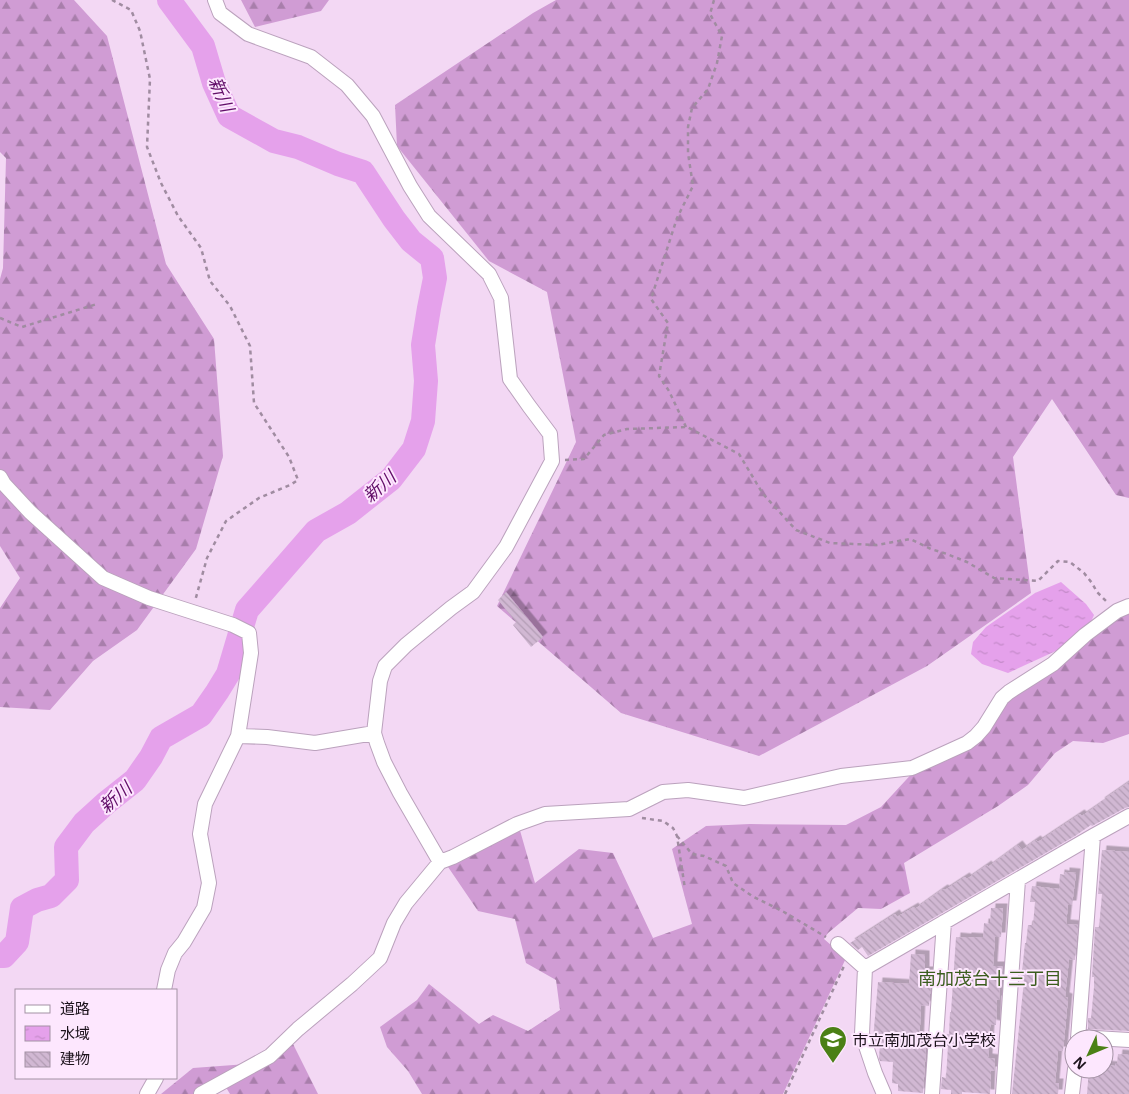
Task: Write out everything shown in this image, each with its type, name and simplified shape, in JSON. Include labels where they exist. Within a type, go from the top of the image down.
[{"type":"street","points":[[215,0],[220,13],[248,34],[311,57],[347,85],[373,116],[410,186],[429,216],[489,274],[501,298],[510,379],[550,434],[552,461],[506,547],[473,592],[406,645],[385,666],[380,681],[374,734],[384,762],[440,862]]},
{"type":"street","points":[[0,478],[30,512],[103,578],[149,598],[233,625],[249,633],[251,653],[238,736],[205,804],[202,816],[200,834],[210,883],[204,908],[175,954],[168,970],[164,989]]},
{"type":"street","points":[[201,1094],[270,1056],[298,1029],[380,958],[394,923],[406,903],[440,862],[517,824],[545,814],[629,809],[663,792],[688,790],[744,798],[841,776],[912,768],[967,743],[984,727],[1002,698],[1053,664],[1085,635],[1123,608]]},
{"type":"street","points":[[238,736],[267,737],[316,743],[374,734]]},
{"type":"street","points":[[866,968],[1129,816]]},
{"type":"street","points":[[1079,1029],[1093,836]]},
{"type":"street","points":[[1003,1094],[1018,880]]},
{"type":"street","points":[[932,1094],[944,922]]},
{"type":"street","points":[[838,944],[866,968]]},
{"type":"street","points":[[866,968],[862,1034],[884,1094]]},
{"type":"street","points":[[1114,1039],[1129,1040]]},
{"type":"street","points":[[147,1094],[155,1079]]},
{"type":"street","points":[[1072,1094],[1074,1079]]},
{"type":"path","points":[[112,0],[131,10],[140,31],[150,79],[147,147],[161,183],[178,216],[201,248],[210,281],[230,306],[250,346],[254,403],[289,457],[298,480],[259,498],[226,522],[207,558],[192,612]]},
{"type":"path","points":[[687,427],[669,391],[659,376],[668,323],[651,299],[677,218],[693,186],[688,153],[688,127],[692,108],[708,89],[717,63],[722,36],[710,14],[714,0]]},
{"type":"path","points":[[0,318],[22,327],[97,304]]},
{"type":"path","points":[[552,461],[584,459],[604,435],[628,429],[687,427],[740,454],[764,494],[796,530],[830,543],[877,545],[910,539],[967,562],[994,578],[1038,581],[1058,561],[1070,562],[1084,573],[1097,592],[1123,608]]},
{"type":"path","points":[[635,816],[663,821],[673,828],[692,854],[704,856],[726,866],[732,883],[838,944]]},
{"type":"path","points":[[677,836],[685,889]]},
{"type":"path","points":[[785,1094],[850,954]]},
{"type":"green space","points":[[0,0],[74,0],[107,36],[166,264],[214,339],[223,456],[196,549],[137,630],[93,661],[50,710],[0,707],[0,608],[20,578],[0,546],[0,279],[3,268],[6,158],[0,152]]},
{"type":"green space","points":[[241,0],[329,0],[321,11],[255,27]]},
{"type":"green space","points":[[556,0],[1129,0],[1129,498],[1116,495],[1052,399],[1013,457],[1031,593],[927,666],[759,756],[621,713],[497,606],[576,442],[547,292],[489,261],[397,146],[395,105],[533,13]]},
{"type":"green space","points":[[1129,608],[1129,734],[1103,743],[1073,741],[1055,753],[1028,785],[998,806],[904,863],[910,893],[881,909],[858,908],[828,933],[824,939],[846,958],[783,1094],[422,1094],[408,1071],[387,1047],[380,1027],[417,1000],[429,984],[479,1024],[493,1015],[528,1031],[560,1010],[556,980],[526,963],[515,919],[478,911],[446,864],[519,827],[535,883],[579,849],[613,853],[653,938],[692,924],[672,849],[706,826],[750,824],[846,825],[881,807],[917,768],[949,755],[1008,696]]},
{"type":"green space","points":[[291,1040],[318,1094],[230,1094],[224,1084]]},
{"type":"green space","points":[[247,1064],[195,1094],[161,1094],[193,1068]]},
{"type":"water","points":[[1061,582],[1086,604],[1094,615],[1090,624],[1058,650],[1008,673],[982,664],[971,654],[973,642],[986,627],[1035,593]]},
{"type":"building","points":[[506,592],[543,637],[531,647],[513,625],[516,622],[498,600]]},
{"type":"building","points":[[1129,782],[1129,807],[1091,825],[868,956],[862,947],[858,950],[850,943],[895,914],[897,917],[914,907],[915,909],[943,889],[945,890],[965,877],[967,879],[987,865],[988,867],[1018,845],[1022,850],[1036,840],[1038,842],[1080,814],[1082,816]]},
{"type":"building","points":[[1102,850],[1129,852],[1129,1031],[1088,1029],[1088,1018],[1091,1018],[1094,987],[1094,977],[1092,977],[1095,927],[1099,927],[1102,894],[1098,894]]},
{"type":"building","points":[[1065,872],[1076,873],[1072,905],[1068,905],[1066,924],[1078,925],[1075,960],[1069,959],[1065,997],[1068,998],[1063,1051],[1058,1051],[1055,1083],[1059,1083],[1058,1094],[1012,1094],[1024,981],[1021,981],[1025,943],[1028,925],[1033,925],[1035,902],[1030,902],[1032,886],[1059,889],[1060,874],[1065,875]]},
{"type":"building","points":[[991,908],[1003,908],[1001,937],[995,937],[993,966],[1003,966],[1002,978],[1000,978],[999,1000],[997,1000],[996,1025],[991,1024],[990,1028],[988,1058],[995,1059],[994,1071],[991,1071],[990,1094],[962,1092],[962,1094],[951,1094],[951,1090],[941,1089],[942,1077],[946,1078],[948,1046],[946,1046],[947,1034],[949,1034],[956,937],[983,938],[984,923],[990,924]]},
{"type":"building","points":[[911,954],[925,955],[925,971],[932,971],[929,1006],[921,1005],[919,1047],[926,1047],[923,1093],[898,1091],[898,1084],[892,1083],[893,1062],[880,1061],[880,1044],[874,1044],[873,1040],[878,982],[909,984]]},
{"type":"building","points":[[1118,1054],[1129,1055],[1129,1094],[1087,1094],[1088,1079],[1114,1079],[1114,1066],[1117,1063]]},
{"type":"waterway","name":"新川","points":[[0,956],[4,956],[17,942],[22,908],[37,900],[51,896],[67,880],[66,847],[84,823],[135,780],[161,738],[201,715],[228,674],[247,610],[316,531],[348,513],[391,479],[414,449],[423,421],[426,381],[423,345],[435,278],[432,258],[411,241],[363,172],[338,164],[298,147],[274,141],[229,116],[214,83],[203,46],[169,0]]},
{"type":"place","name":"市立南加茂台小学校","points":[[833,1064]]},
{"type":"district","name":"南加茂台十三丁目","points":[[990,978]]}]
